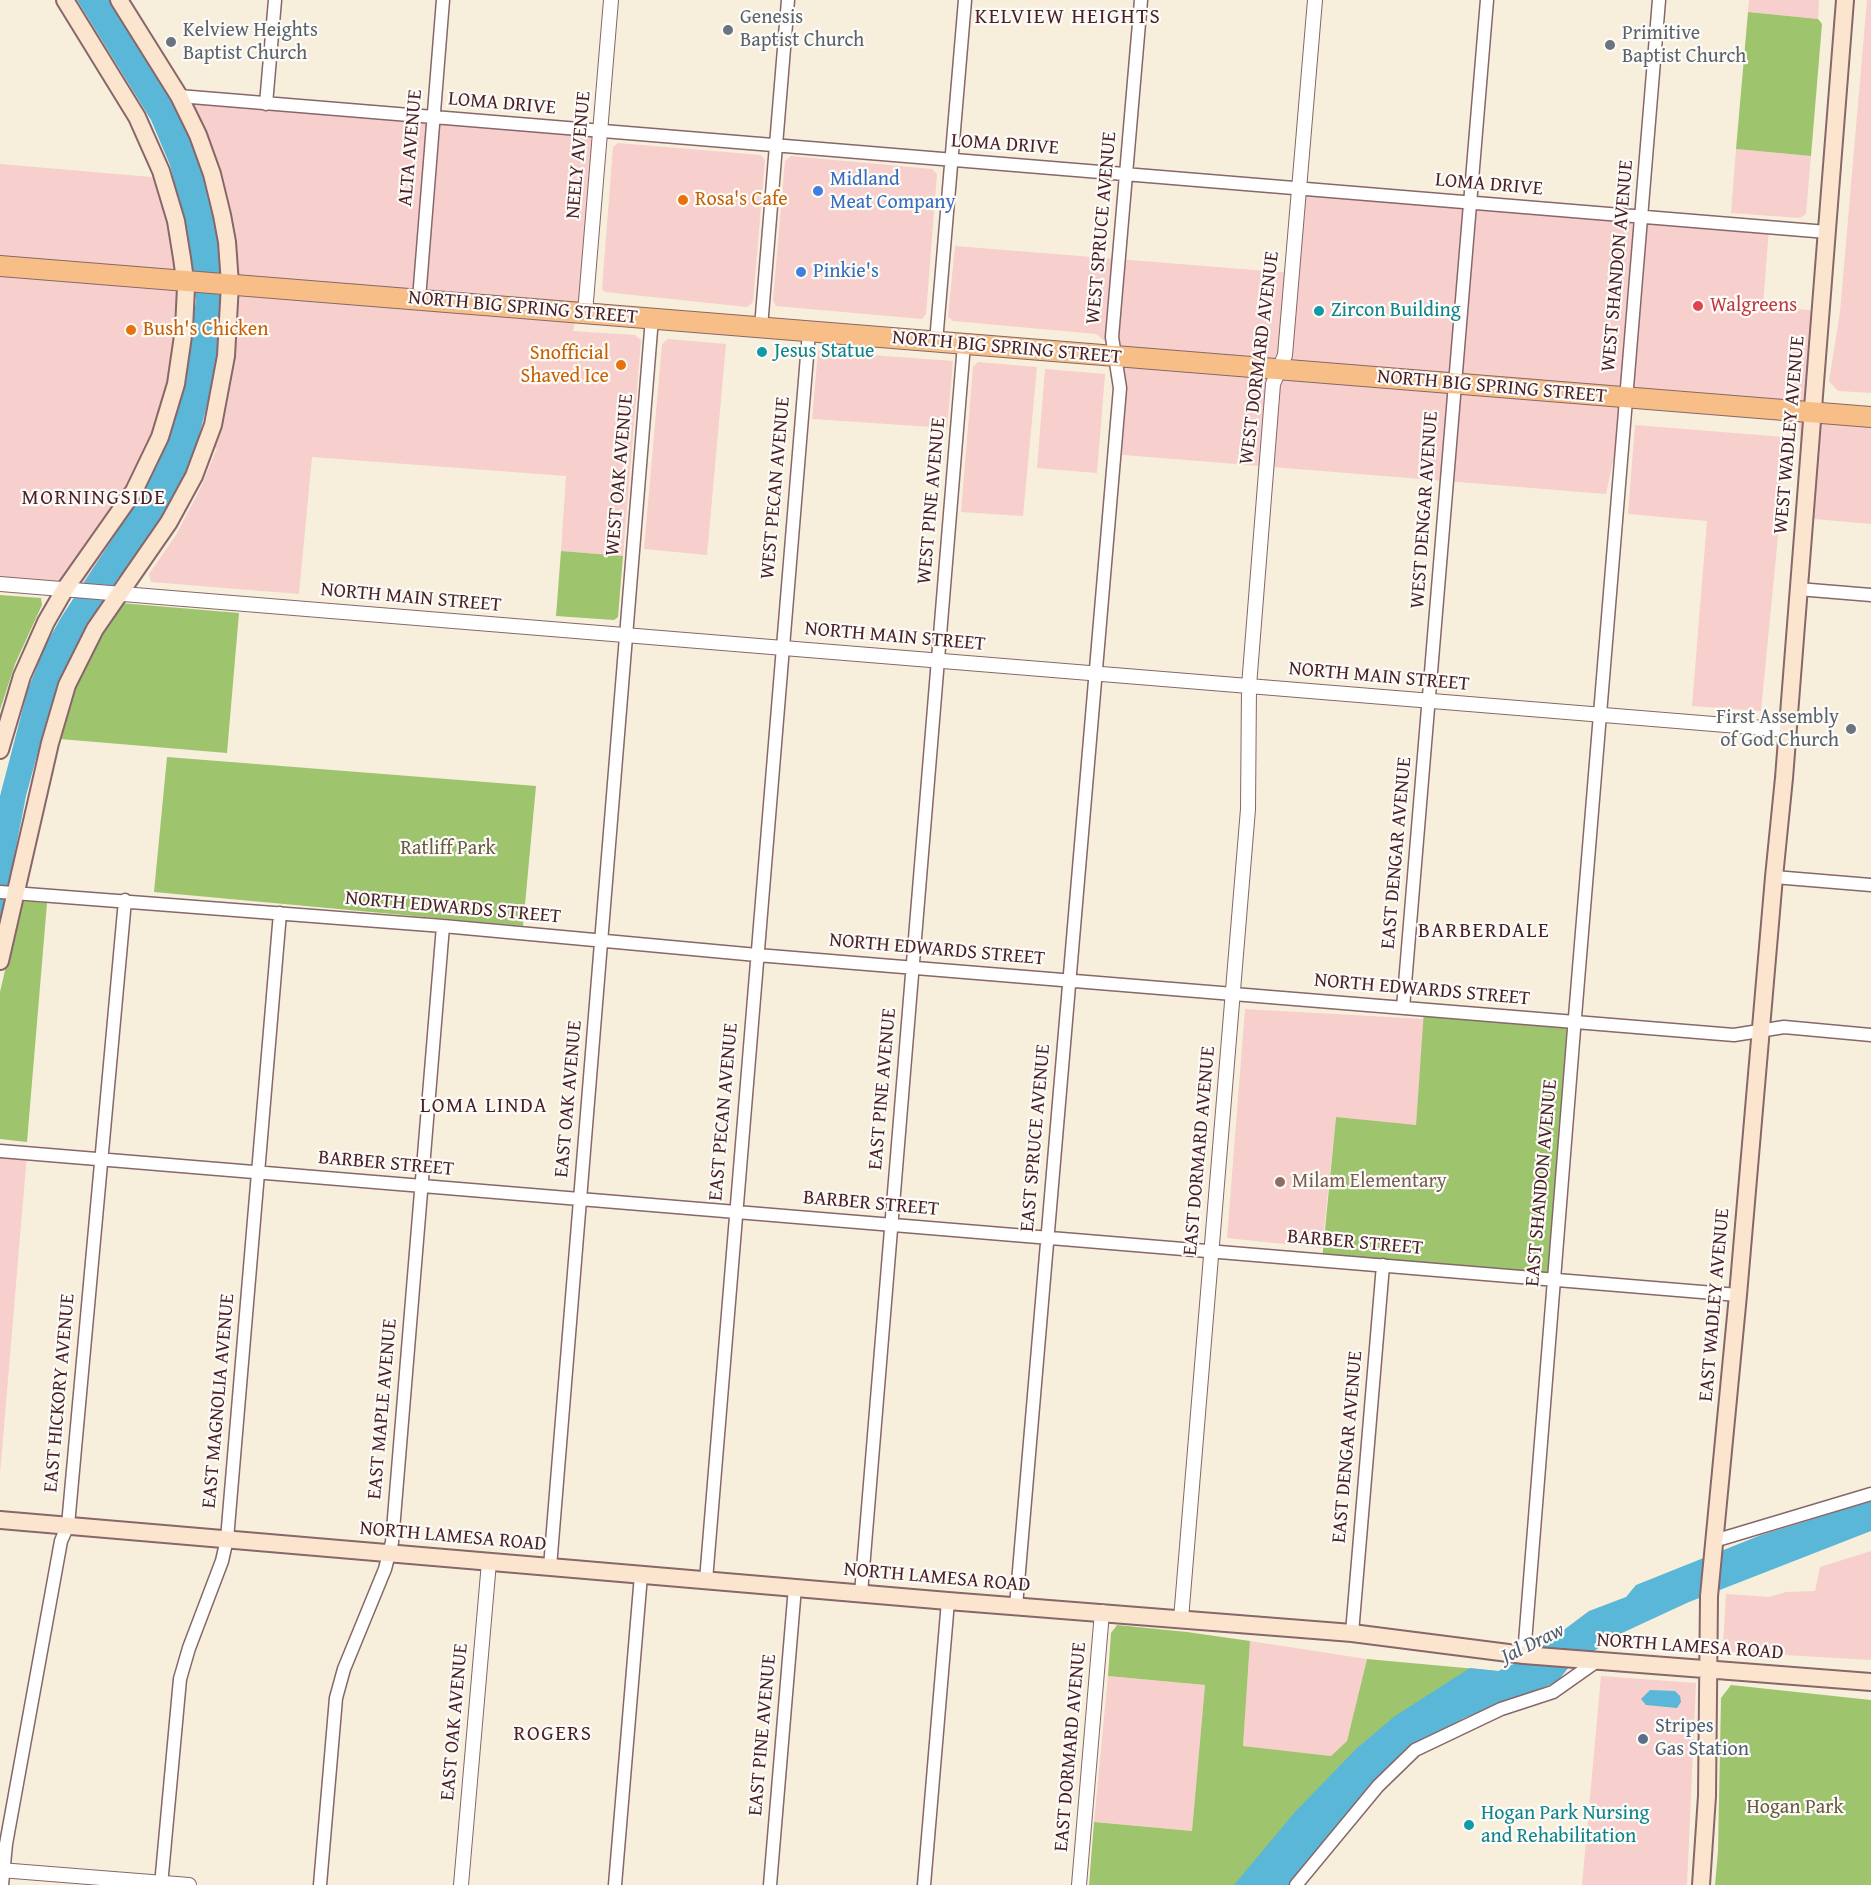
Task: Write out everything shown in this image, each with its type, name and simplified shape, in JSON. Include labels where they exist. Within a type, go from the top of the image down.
[{"type":"highway","name":"NORTH BIG SPRING STREET","points":[[0,266],[1871,417]]},
{"type":"main road","points":[[0,750],[13,700],[28,660],[64,589],[134,491],[160,437],[180,364],[185,308],[182,258],[172,207],[161,171],[147,137],[125,97],[65,0]]},
{"type":"main road","points":[[0,961],[8,892],[67,685],[84,647],[149,552],[194,476],[208,442],[218,406],[225,364],[230,284],[227,242],[218,194],[203,148],[179,96],[119,0]]},
{"type":"main road","name":"WEST WADLEY AVENUE","points":[[1787,730],[1845,0]]},
{"type":"main road","name":"EAST WADLEY AVENUE","points":[[1701,1885],[1707,1796],[1709,1596],[1785,778],[1787,730]]},
{"type":"main road","name":"NORTH LAMESA ROAD","points":[[0,1520],[1352,1633],[1524,1655],[1871,1682]]},
{"type":"street","points":[[266,104],[275,0]]},
{"type":"street","name":"ALTA AVENUE","points":[[419,299],[443,0]]},
{"type":"street","name":"NEELY AVENUE","points":[[585,313],[611,0]]},
{"type":"street","points":[[761,327],[788,0]]},
{"type":"street","points":[[936,342],[965,0]]},
{"type":"street","name":"WEST SPRUCE AVENUE","points":[[1095,673],[1120,388],[1112,336],[1140,0]]},
{"type":"street","name":"WEST DORMARD AVENUE","points":[[1249,686],[1273,384],[1285,355],[1315,0]]},
{"type":"street","name":"WEST DENGAR AVENUE","points":[[1430,701],[1487,0]]},
{"type":"street","name":"WEST SHANDON AVENUE","points":[[1601,715],[1659,0]]},
{"type":"street","name":"LOMA DRIVE","points":[[179,96],[1827,232]]},
{"type":"street","name":"WEST OAK AVENUE","points":[[627,635],[652,318]]},
{"type":"street","name":"WEST PECAN AVENUE","points":[[782,647],[809,332]]},
{"type":"street","name":"WEST PINE AVENUE","points":[[939,661],[964,344]]},
{"type":"street","name":"NORTH MAIN STREET","points":[[0,584],[1787,730]]},
{"type":"street","points":[[1798,589],[1871,595]]},
{"type":"street","name":"EAST OAK AVENUE","points":[[550,1567],[627,635]]},
{"type":"street","name":"EAST PECAN AVENUE","points":[[706,1580],[782,647]]},
{"type":"street","name":"EAST PINE AVENUE","points":[[861,1593],[939,661]]},
{"type":"street","name":"EAST SPRUCE AVENUE","points":[[1016,1606],[1095,673]]},
{"type":"street","name":"EAST DORMARD AVENUE","points":[[1181,1619],[1248,809],[1249,686]]},
{"type":"street","name":"EAST DENGAR AVENUE","points":[[1403,1008],[1430,701]]},
{"type":"street","name":"EAST SHANDON AVENUE","points":[[1524,1655],[1574,1022],[1601,715]]},
{"type":"street","points":[[1774,877],[1871,885]]},
{"type":"street","name":"NORTH EDWARDS STREET","points":[[8,892],[443,926],[601,942],[1734,1035],[1784,1027],[1871,1035]]},
{"type":"street","name":"EAST HICKORY AVENUE","points":[[2,1885],[6,1844],[61,1541],[68,1525],[125,900]]},
{"type":"street","name":"EAST MAGNOLIA AVENUE","points":[[161,1884],[172,1740],[180,1679],[189,1648],[222,1561],[226,1539],[280,913]]},
{"type":"street","name":"EAST MAPLE AVENUE","points":[[320,1885],[336,1698],[344,1669],[390,1553],[443,926]]},
{"type":"street","name":"BARBER STREET","points":[[0,1151],[1738,1295]]},
{"type":"street","name":"EAST DENGAR AVENUE","points":[[1352,1633],[1383,1265]]},
{"type":"street","points":[[1714,1541],[1871,1494]]},
{"type":"street","name":"EAST OAK AVENUE","points":[[461,1885],[489,1562]]},
{"type":"street","points":[[615,1885],[641,1575]]},
{"type":"street","name":"EAST PINE AVENUE","points":[[770,1885],[795,1587]]},
{"type":"street","points":[[924,1885],[948,1601]]},
{"type":"street","name":"EAST DORMARD AVENUE","points":[[1079,1885],[1102,1612]]},
{"type":"street","points":[[1296,1885],[1378,1786],[1415,1750],[1501,1709],[1553,1692],[1598,1661]]},
{"type":"street","points":[[2,1870],[189,1885]]},
{"type":"shaded area","points":[[1749,0],[1819,0],[1818,19],[1748,12]]},
{"type":"shaded area","points":[[1867,0],[1871,0],[1871,393],[1838,391],[1829,381],[1840,312]]},
{"type":"shaded area","points":[[153,95],[601,132],[594,215],[573,331],[635,335],[641,340],[623,556],[561,551],[566,476],[312,457],[299,594],[151,582],[149,574],[176,535],[201,487],[217,448],[174,463],[90,590],[0,583],[0,164],[187,180]]},
{"type":"shaded area","points":[[618,143],[761,155],[765,160],[753,302],[747,307],[605,292],[602,289],[613,147]]},
{"type":"shaded area","points":[[1736,149],[1811,156],[1806,214],[1800,218],[1731,213]]},
{"type":"shaded area","points":[[791,156],[932,169],[937,174],[926,314],[922,319],[776,306],[773,300],[785,161]]},
{"type":"shaded area","points":[[1299,189],[1769,228],[1763,306],[1820,311],[1812,412],[1871,417],[1871,524],[1803,518],[1799,419],[1627,396],[1606,494],[1112,454],[1120,353],[1096,334],[953,321],[948,317],[955,246],[1292,273]]},
{"type":"shaded area","points":[[668,339],[726,344],[707,555],[644,549],[662,344]]},
{"type":"shaded area","points":[[818,351],[953,361],[947,428],[812,419]]},
{"type":"shaded area","points":[[978,362],[1037,367],[1023,516],[961,512],[973,367]]},
{"type":"shaded area","points":[[1045,369],[1105,374],[1097,473],[1037,468]]},
{"type":"shaded area","points":[[1635,425],[1784,437],[1778,536],[1761,711],[1692,706],[1707,521],[1628,514]]},
{"type":"shaded area","name":"Milam Elementary","points":[[1245,1009],[1424,1019],[1416,1126],[1336,1117],[1322,1248],[1227,1238]]},
{"type":"shaded area","points":[[0,1152],[27,1154],[0,1474]]},
{"type":"shaded area","points":[[1871,1551],[1871,1660],[1733,1652],[1723,1645],[1726,1594],[1769,1597],[1786,1592],[1815,1591],[1820,1567]]},
{"type":"shaded area","points":[[1250,1641],[1367,1659],[1347,1741],[1331,1756],[1243,1746]]},
{"type":"shaded area","points":[[1108,1676],[1205,1685],[1192,1831],[1094,1822]]},
{"type":"shaded area","points":[[1601,1676],[1696,1683],[1687,1885],[1582,1885]]},
{"type":"green space","points":[[1748,12],[1818,19],[1822,24],[1811,156],[1736,149]]},
{"type":"green space","points":[[561,551],[623,556],[618,617],[614,620],[556,616]]},
{"type":"green space","points":[[0,595],[41,598],[42,605],[15,664],[0,710]]},
{"type":"green space","points":[[121,603],[239,613],[227,753],[60,739],[75,685],[96,641]]},
{"type":"green space","name":"Ratliff Park","points":[[167,757],[536,786],[523,926],[154,892]]},
{"type":"green space","points":[[25,901],[47,903],[27,1142],[0,1139],[0,992],[20,906]]},
{"type":"green space","points":[[1424,1010],[1574,1022],[1554,1279],[1322,1260],[1336,1117],[1416,1125]]},
{"type":"green space","points":[[1117,1625],[1250,1641],[1243,1746],[1331,1756],[1347,1741],[1367,1659],[1498,1671],[1522,1695],[1464,1718],[1419,1743],[1358,1803],[1289,1885],[1089,1885],[1094,1822],[1192,1831],[1205,1685],[1108,1676],[1111,1633]]},
{"type":"green space","name":"Hogan Park","points":[[1731,1685],[1871,1700],[1871,1885],[1715,1885],[1718,1851],[1721,1698]]},
{"type":"water","points":[[77,0],[110,0],[173,97],[200,159],[217,225],[221,257],[223,299],[218,363],[195,451],[179,489],[158,529],[135,562],[118,578],[85,629],[60,678],[26,796],[0,929],[0,796],[28,689],[46,644],[62,616],[137,501],[157,466],[176,417],[184,387],[196,300],[179,201],[170,165],[151,120]]},
{"type":"water","points":[[1871,1501],[1871,1531],[1689,1602],[1622,1633],[1569,1667],[1557,1682],[1464,1718],[1419,1743],[1358,1803],[1289,1885],[1234,1885],[1295,1812],[1356,1749],[1395,1716],[1470,1668],[1498,1671],[1525,1659],[1589,1611],[1626,1597],[1636,1585],[1761,1535]]},
{"type":"water","points":[[1650,1690],[1675,1691],[1680,1696],[1681,1702],[1677,1708],[1646,1705],[1641,1699]]},
{"type":"place","name":"Genesis Baptist Church","points":[[728,30]]},
{"type":"place","name":"Kelview Heights Baptist Church","points":[[171,42]]},
{"type":"place","name":"Primitive Baptist Church","points":[[1610,45]]},
{"type":"place","name":"Midland Meat Company","points":[[818,191]]},
{"type":"place","name":"Rosa's Cafe","points":[[683,200]]},
{"type":"place","name":"Pinkie's","points":[[801,272]]},
{"type":"place","name":"Walgreens","points":[[1698,306]]},
{"type":"place","name":"Zircon Building","points":[[1319,311]]},
{"type":"place","name":"Bush's Chicken","points":[[131,330]]},
{"type":"place","name":"Jesus Statue","points":[[762,352]]},
{"type":"place","name":"Snofficial Shaved Ice","points":[[621,365]]},
{"type":"place","name":"First Assembly of God Church","points":[[1851,729]]},
{"type":"place","name":"Milam Elementary","points":[[1280,1182]]},
{"type":"place","name":"Stripes Gas Station","points":[[1643,1739]]},
{"type":"place","name":"Hogan Park Nursing and Rehabilitation","points":[[1469,1825]]},
{"type":"district","name":"KELVIEW HEIGHTS","points":[[1068,18]]},
{"type":"district","name":"MORNINGSIDE","points":[[94,499]]},
{"type":"district","name":"BARBERDALE","points":[[1484,932]]},
{"type":"district","name":"LOMA LINDA","points":[[484,1107]]},
{"type":"district","name":"ROGERS","points":[[553,1735]]},
{"type":"water label","name":"Jal Draw","points":[[1533,1644]]}]
